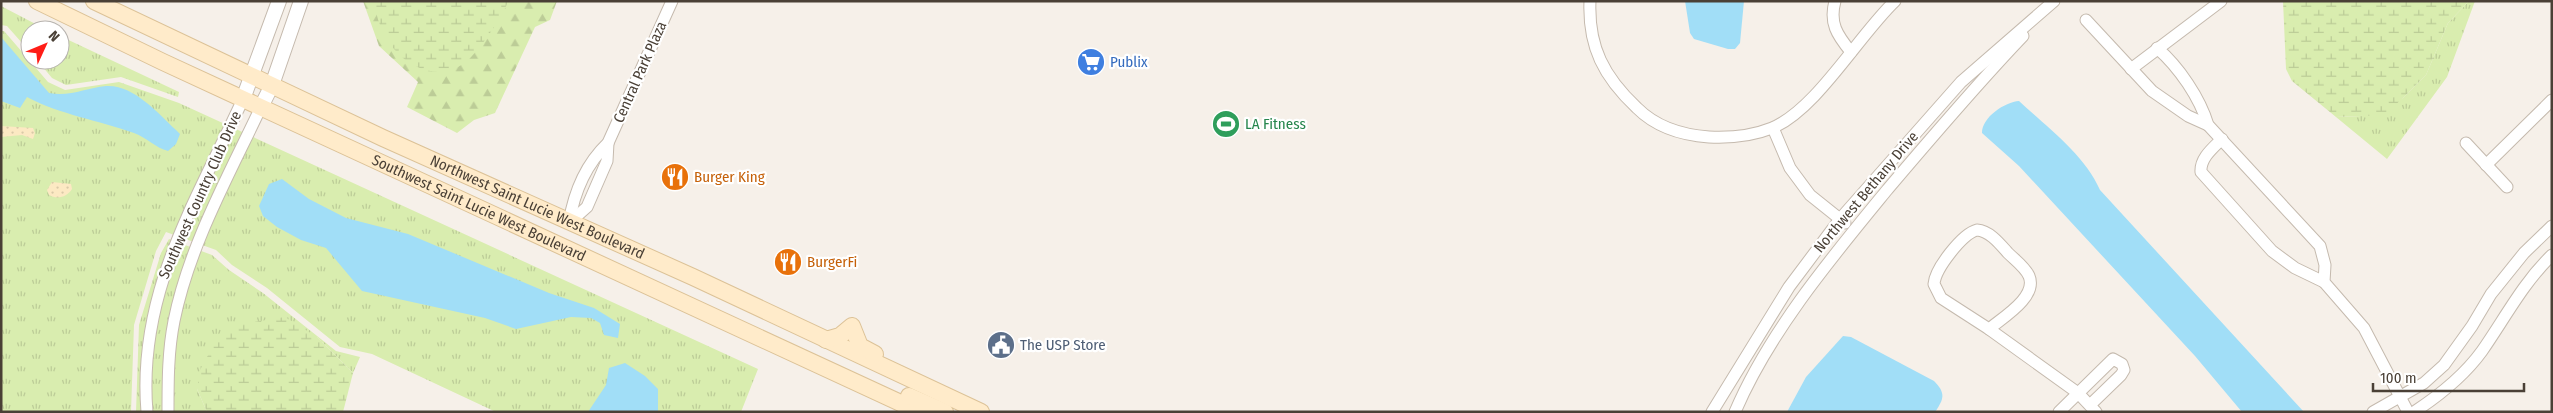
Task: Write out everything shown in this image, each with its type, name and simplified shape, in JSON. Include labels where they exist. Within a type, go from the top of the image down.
[{"type":"main road","name":"Southwest Saint Lucie West Boulevard","points":[[37,1],[920,412]]},
{"type":"main road","name":"Northwest Saint Lucie West Boulevard","points":[[94,1],[569,223],[981,412]]},
{"type":"main road","points":[[468,203],[499,207],[549,229],[560,230],[569,223]]},
{"type":"main road","points":[[826,340],[840,336],[852,326],[860,346],[928,379],[945,395]]},
{"type":"main road","points":[[878,392],[901,393],[945,412]]},
{"type":"street","points":[[243,98],[253,76],[279,1]]},
{"type":"street","points":[[261,106],[272,85],[301,1]]},
{"type":"street","name":"Central Park Plaza","points":[[569,223],[573,200],[592,159],[608,143],[672,1]]},
{"type":"street","points":[[1590,1],[1589,23],[1598,54],[1620,93],[1641,113],[1662,127],[1689,136],[1729,138],[1772,128],[1801,108],[1851,52],[1880,15],[1895,1]]},
{"type":"street","points":[[1835,1],[1833,10],[1836,34],[1851,52]]},
{"type":"street","name":"Northwest Bethany Drive","points":[[1712,412],[1789,287],[1840,219],[1961,82],[2056,1]]},
{"type":"street","name":"Northwest Bethany Drive","points":[[1735,412],[1742,395],[1795,307],[1854,230],[1957,107],[2056,1]]},
{"type":"street","points":[[2131,69],[2221,1]]},
{"type":"street","points":[[2086,20],[2152,91],[2188,116],[2208,125],[2222,138],[2320,246],[2325,265],[2324,282]]},
{"type":"street","points":[[2158,48],[2182,78],[2204,111],[2208,125]]},
{"type":"street","name":"Southwest Country Club Drive","points":[[147,412],[146,363],[153,311],[162,277],[243,98]]},
{"type":"street","points":[[2486,165],[2551,104]]},
{"type":"street","name":"Southwest Country Club Drive","points":[[168,412],[170,351],[174,321],[184,282],[203,232],[261,106]]},
{"type":"street","points":[[1772,128],[1790,168],[1810,195],[1854,230]]},
{"type":"street","points":[[2222,138],[2205,159],[2201,166],[2201,172],[2272,252],[2295,268],[2324,282],[2364,328],[2408,412]]},
{"type":"street","name":"Central Park Plaza","points":[[569,223],[588,207],[607,161],[608,143]]},
{"type":"street","points":[[2466,143],[2506,187]]},
{"type":"street","points":[[2373,412],[2424,383],[2444,364],[2472,326],[2491,294],[2524,253],[2552,226]]},
{"type":"street","points":[[1989,329],[2021,302],[2028,293],[2031,284],[2026,271],[2001,245],[1989,234],[1977,230],[1967,235],[1936,273],[1934,284],[1941,298],[1989,329],[2078,393],[2093,408],[2121,375],[2124,370],[2122,364],[2113,359],[2078,393],[2059,412]]},
{"type":"street","points":[[2414,412],[2435,398],[2462,375],[2482,351],[2510,306],[2552,255]]},
{"type":"green space","points":[[363,1],[557,1],[550,20],[535,27],[495,113],[474,120],[457,133],[407,107],[418,82],[379,46]]},
{"type":"green space","points":[[377,1],[508,1],[489,35],[469,60],[452,69],[441,72],[419,68],[392,47],[378,20],[376,11]]},
{"type":"green space","points":[[2283,1],[2469,1],[2448,23],[2426,75],[2384,115],[2336,117],[2292,81],[2286,69]]},
{"type":"green space","points":[[2469,1],[2475,1],[2447,77],[2387,159],[2336,117],[2361,116],[2403,98],[2426,75],[2448,23]]},
{"type":"green space","points":[[1,6],[28,20],[20,20],[20,41],[7,26],[1,25]]},
{"type":"green space","points":[[1,31],[4,31],[20,50],[20,70],[38,70],[48,82],[65,90],[119,82],[179,103],[758,369],[741,412],[496,412],[372,354],[340,347],[267,288],[232,265],[216,250],[166,232],[156,251],[134,325],[131,412],[1,412]]},
{"type":"green space","points":[[70,41],[179,92],[178,97],[121,77],[66,85],[52,78],[45,70],[70,70]]},
{"type":"green space","points":[[169,239],[212,255],[336,351],[360,357],[353,373],[317,337],[197,389],[207,412],[136,412],[139,325],[161,253]]},
{"type":"green space","points":[[285,317],[317,337],[353,373],[343,412],[207,412],[197,389],[200,370],[220,333],[235,325]]},
{"type":"sand","points":[[1,126],[33,128],[35,133],[33,139],[22,135],[1,137]]},
{"type":"sand","points":[[52,182],[71,184],[72,189],[62,197],[52,197],[47,190]]},
{"type":"water","points":[[1685,1],[1744,1],[1740,43],[1735,49],[1728,49],[1694,39],[1690,33]]},
{"type":"water","points":[[1,37],[20,59],[20,70],[29,70],[49,93],[64,94],[106,86],[126,90],[144,101],[180,134],[176,144],[168,151],[159,148],[134,133],[66,113],[27,97],[20,108],[1,101]]},
{"type":"water","points":[[2019,101],[2075,153],[2085,165],[2100,190],[2304,412],[2242,412],[2195,356],[2019,166],[1982,133],[1986,121],[1995,111],[2007,104]]},
{"type":"water","points":[[282,179],[309,199],[346,218],[408,234],[549,293],[594,308],[620,324],[618,338],[604,335],[600,323],[591,318],[571,317],[516,329],[485,318],[362,291],[326,248],[301,240],[277,227],[263,216],[259,206],[269,184]]},
{"type":"water","points":[[1843,336],[1851,337],[1934,381],[1942,393],[1942,400],[1935,412],[1787,412],[1806,377]]},
{"type":"water","points":[[625,363],[645,376],[658,389],[658,412],[588,412],[606,385],[609,368]]},
{"type":"place","name":"Publix","points":[[1091,62]]},
{"type":"place","name":"LA Fitness","points":[[1226,124]]},
{"type":"place","name":"Burger King","points":[[675,177]]},
{"type":"place","name":"BurgerFi","points":[[788,262]]},
{"type":"place","name":"The USP Store","points":[[1001,345]]}]
